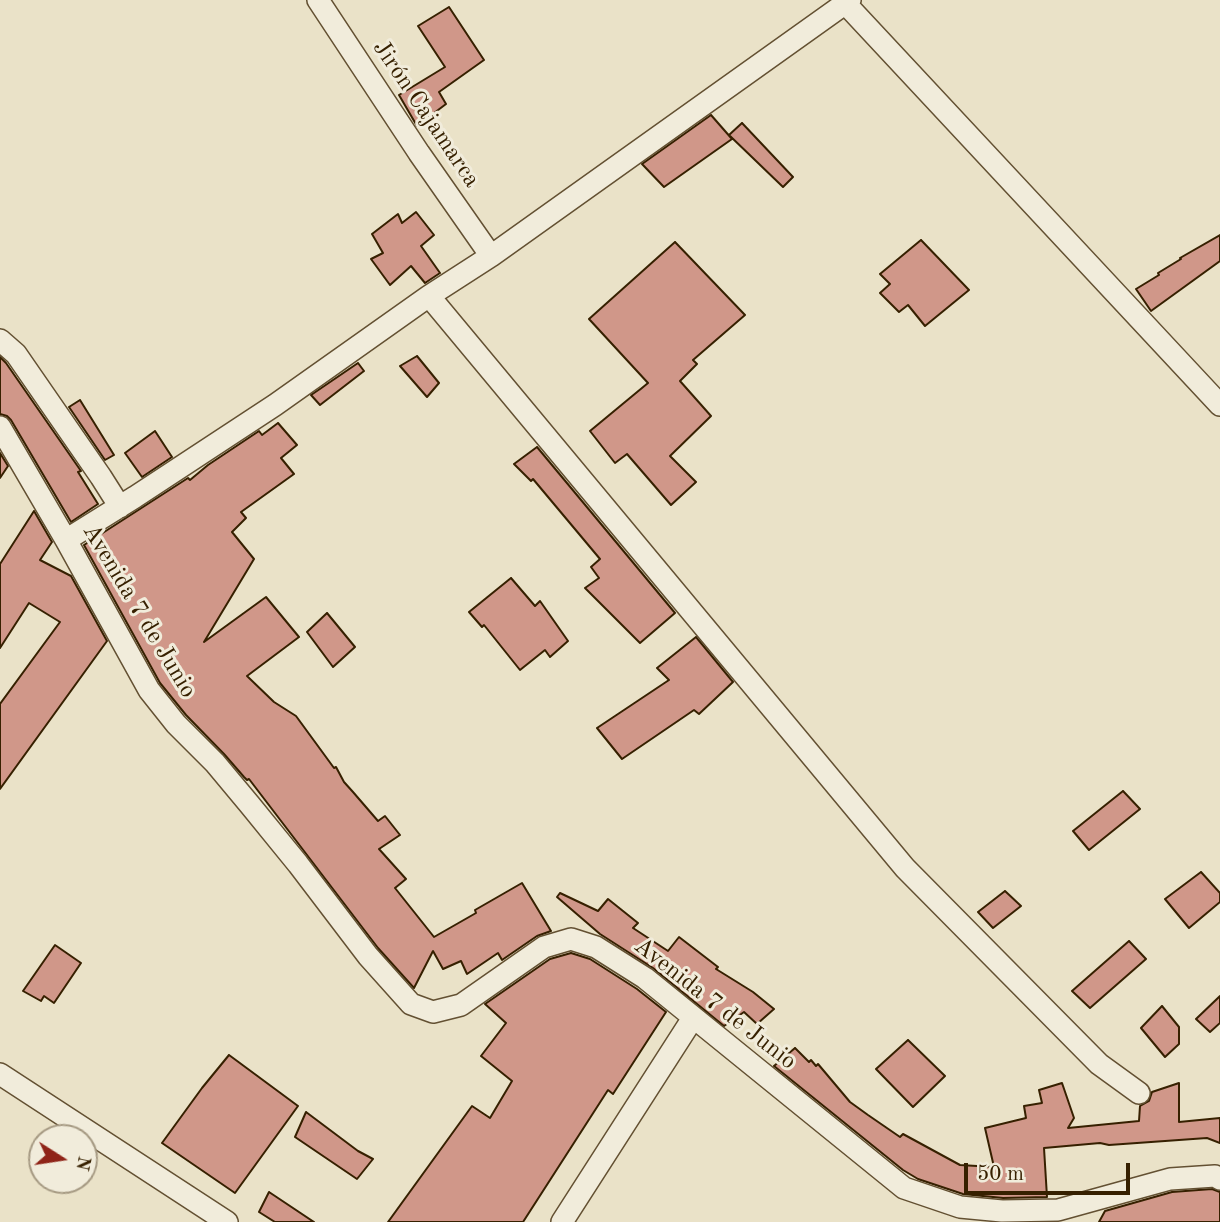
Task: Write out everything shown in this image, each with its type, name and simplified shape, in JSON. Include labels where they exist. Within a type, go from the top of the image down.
[{"type":"street","name":"Jirón Cajamarca","points":[[318,0],[491,256]]},
{"type":"street","points":[[66,540],[275,404],[491,256],[848,2],[1220,405]]},
{"type":"street","points":[[429,296],[905,867],[1099,1064],[1139,1093]]},
{"type":"street","points":[[0,340],[16,355],[120,507]]},
{"type":"street","name":"Avenida 7 de Junio","points":[[0,427],[149,690],[176,724],[215,763],[298,864],[368,956],[411,1004],[433,1012],[461,1005],[544,947],[571,939],[596,947],[645,978],[904,1188],[960,1207],[1002,1211],[1058,1210],[1171,1179],[1215,1176],[1220,1179]]},
{"type":"street","points":[[562,1222],[693,1018]]},
{"type":"street","points":[[0,1074],[226,1222]]},
{"type":"building","points":[[449,7],[484,60],[439,92],[446,104],[417,126],[399,95],[445,67],[418,26]]},
{"type":"building","points":[[711,115],[732,139],[664,187],[642,164]]},
{"type":"building","points":[[742,123],[793,177],[783,187],[729,135]]},
{"type":"building","points":[[416,212],[434,235],[421,246],[440,273],[425,283],[411,266],[390,285],[371,259],[383,253],[372,234],[398,214],[402,223]]},
{"type":"building","points":[[1220,235],[1220,261],[1151,311],[1136,289],[1180,258]]},
{"type":"building","points":[[921,240],[969,290],[925,326],[908,305],[899,312],[880,293],[890,284],[880,274]]},
{"type":"building","points":[[675,242],[745,315],[693,360],[697,364],[680,381],[711,416],[670,456],[696,482],[671,505],[627,454],[615,463],[590,431],[648,383],[589,319]]},
{"type":"building","points":[[417,356],[439,383],[427,397],[400,366]]},
{"type":"building","points":[[0,357],[81,471],[78,472],[98,504],[71,522],[11,420],[0,414]]},
{"type":"building","points":[[358,363],[364,371],[320,405],[311,395]]},
{"type":"building","points":[[80,400],[114,455],[105,460],[69,407]]},
{"type":"building","points":[[278,423],[297,445],[281,458],[294,474],[241,512],[246,518],[232,532],[254,559],[204,642],[266,597],[299,637],[247,676],[274,702],[296,716],[334,768],[336,767],[344,782],[378,821],[385,816],[400,835],[379,849],[406,879],[395,888],[434,937],[522,883],[551,931],[537,936],[502,960],[498,953],[467,974],[461,961],[443,969],[433,951],[414,988],[378,948],[249,779],[244,777],[186,715],[160,683],[84,545],[188,478],[190,480],[259,431],[262,435]]},
{"type":"building","points":[[155,431],[172,457],[142,477],[125,453]]},
{"type":"building","points":[[537,447],[675,613],[640,643],[585,588],[599,578],[591,567],[600,559],[533,479],[531,481],[514,464]]},
{"type":"building","points":[[0,453],[8,466],[0,478]]},
{"type":"building","points":[[34,511],[52,542],[40,560],[71,576],[107,641],[0,789],[0,704],[60,622],[29,603],[0,648],[0,564]]},
{"type":"building","points":[[511,578],[535,606],[540,601],[568,641],[550,657],[545,650],[520,670],[484,625],[482,627],[469,612]]},
{"type":"building","points":[[327,613],[355,647],[333,667],[307,632]]},
{"type":"building","points":[[696,637],[733,682],[699,714],[694,710],[622,759],[597,728],[669,680],[657,668]]},
{"type":"building","points":[[1123,791],[1140,809],[1089,850],[1073,831]]},
{"type":"building","points":[[1201,872],[1220,893],[1220,902],[1189,928],[1165,899]]},
{"type":"building","points":[[1005,891],[1021,906],[993,928],[978,912]]},
{"type":"building","points":[[560,893],[598,911],[608,899],[638,923],[633,928],[668,951],[679,937],[718,967],[716,969],[774,1009],[757,1024],[744,1012],[724,1026],[653,968],[600,934],[557,897]]},
{"type":"building","points":[[1129,941],[1146,959],[1090,1008],[1072,991]]},
{"type":"building","points":[[55,945],[81,963],[54,1003],[44,996],[41,1001],[23,991]]},
{"type":"building","points":[[571,953],[590,959],[637,989],[666,1012],[613,1094],[608,1090],[523,1222],[388,1222],[472,1106],[490,1118],[512,1081],[481,1056],[506,1023],[485,1004],[550,959]]},
{"type":"building","points":[[1220,996],[1220,1023],[1210,1032],[1196,1019]]},
{"type":"building","points":[[1162,1006],[1179,1027],[1179,1044],[1165,1057],[1141,1028]]},
{"type":"building","points":[[908,1040],[945,1076],[913,1107],[876,1069]]},
{"type":"building","points":[[795,1048],[809,1062],[811,1060],[816,1066],[818,1064],[850,1102],[868,1115],[900,1137],[903,1134],[960,1165],[994,1167],[985,1128],[1026,1118],[1024,1106],[1042,1103],[1039,1090],[1062,1083],[1074,1118],[1068,1128],[1139,1121],[1140,1106],[1149,1101],[1152,1092],[1179,1083],[1179,1122],[1220,1118],[1220,1143],[1207,1138],[1044,1148],[1047,1197],[1003,1198],[963,1194],[918,1179],[903,1170],[774,1066]]},
{"type":"building","points":[[229,1055],[298,1106],[235,1193],[162,1143]]},
{"type":"building","points":[[306,1112],[373,1159],[357,1179],[295,1137]]},
{"type":"building","points":[[1212,1189],[1220,1192],[1220,1222],[1099,1222],[1105,1211],[1172,1192]]},
{"type":"building","points":[[269,1192],[314,1222],[275,1222],[259,1212]]}]
